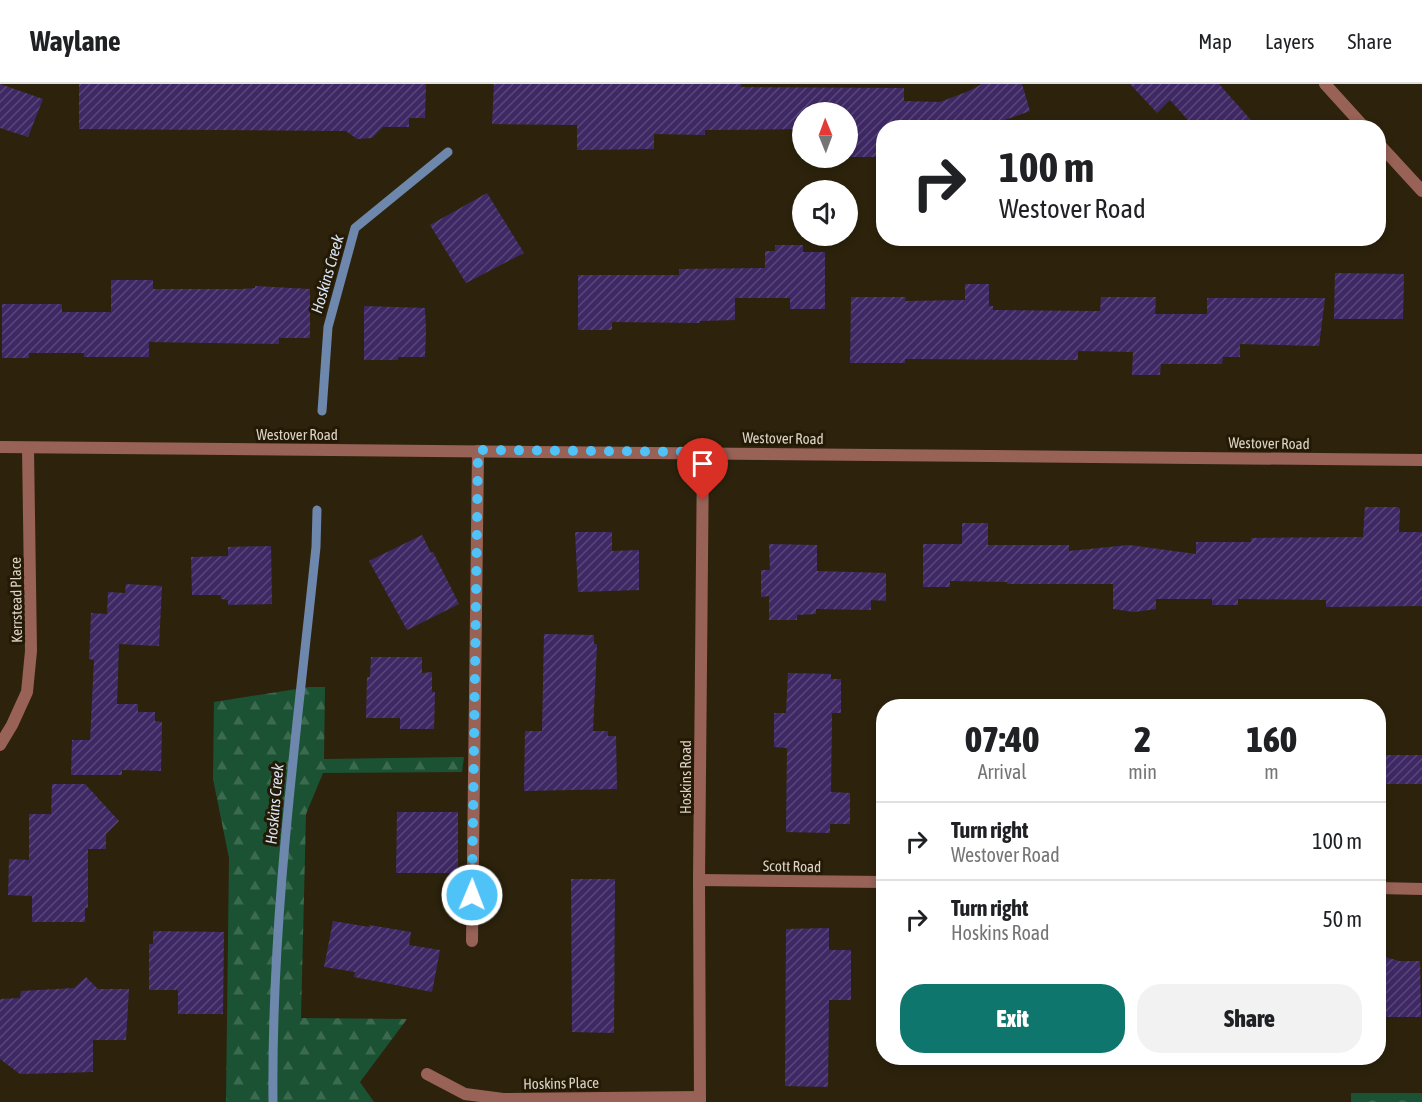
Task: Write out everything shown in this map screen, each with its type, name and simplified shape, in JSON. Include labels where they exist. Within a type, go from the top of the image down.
[{"type":"street","points":[[1325,84],[1358,120]]},
{"type":"street","points":[[1386,151],[1422,191]]},
{"type":"street","name":"Westover Road","points":[[0,447],[1422,460]]},
{"type":"street","name":"Kerrstead Place","points":[[0,745],[27,692],[32,651],[28,448]]},
{"type":"street","points":[[472,941],[478,450]]},
{"type":"street","name":"Hoskins Road","points":[[700,1099],[699,880],[703,452]]},
{"type":"street","name":"Scott Road","points":[[699,880],[876,882]]},
{"type":"street","points":[[1386,888],[1422,889]]},
{"type":"street","name":"Hoskins Place","points":[[427,1074],[465,1094],[503,1099],[700,1099]]},
{"type":"green space","points":[[309,687],[325,687],[324,759],[464,757],[462,772],[323,773],[306,814],[301,1018],[407,1019],[360,1082],[374,1102],[226,1102],[229,858],[213,779],[214,702]]},
{"type":"green space","points":[[1351,1093],[1422,1093],[1422,1102],[1351,1102]]},
{"type":"building","points":[[0,84],[43,99],[28,137],[0,128]]},
{"type":"building","points":[[79,84],[426,84],[425,118],[409,118],[409,127],[383,127],[372,138],[357,139],[346,131],[79,129]]},
{"type":"building","points":[[494,84],[741,84],[741,87],[904,88],[904,101],[940,102],[982,84],[1022,84],[1030,111],[1005,120],[876,120],[876,157],[858,157],[858,102],[792,102],[792,129],[705,130],[705,135],[654,134],[654,149],[577,150],[577,125],[492,124]]},
{"type":"building","points":[[1130,84],[1219,84],[1251,120],[1188,120],[1170,100],[1157,113]]},
{"type":"building","points":[[487,193],[524,253],[466,283],[430,225]]},
{"type":"building","points":[[775,245],[792,245],[803,246],[803,252],[825,252],[825,309],[790,309],[790,298],[735,298],[735,320],[700,321],[700,323],[612,322],[612,330],[578,330],[578,275],[679,275],[679,269],[765,268],[765,251],[775,251]]},
{"type":"building","points":[[1335,273],[1404,274],[1403,319],[1334,319]]},
{"type":"building","points":[[111,280],[153,280],[153,289],[242,289],[255,288],[255,286],[310,289],[310,338],[279,338],[279,344],[149,342],[149,357],[84,357],[84,353],[29,353],[29,358],[2,358],[2,304],[62,304],[62,312],[111,312]]},
{"type":"building","points":[[965,284],[989,284],[989,306],[993,306],[993,310],[1100,311],[1101,297],[1156,297],[1155,314],[1207,314],[1207,298],[1325,298],[1319,346],[1240,344],[1240,357],[1223,357],[1222,364],[1161,364],[1160,375],[1132,375],[1133,352],[1078,351],[1078,360],[905,359],[905,363],[850,363],[851,297],[906,297],[905,301],[965,300]]},
{"type":"building","points":[[364,306],[425,308],[425,357],[364,360]]},
{"type":"building","points":[[1365,507],[1398,507],[1400,509],[1399,532],[1422,532],[1422,606],[1326,607],[1326,600],[1238,599],[1238,605],[1212,605],[1212,599],[1156,599],[1156,609],[1134,612],[1113,609],[1113,584],[1007,584],[1007,582],[950,581],[950,587],[923,587],[923,544],[962,544],[962,523],[988,523],[988,545],[1069,545],[1069,551],[1129,545],[1196,554],[1196,542],[1251,542],[1251,538],[1363,537]]},
{"type":"building","points":[[575,532],[612,532],[612,551],[639,550],[639,590],[578,592]]},
{"type":"building","points":[[422,535],[459,604],[407,630],[369,561]]},
{"type":"building","points":[[769,544],[817,545],[817,571],[886,573],[886,601],[871,600],[871,610],[816,609],[816,614],[797,615],[797,620],[769,620],[769,596],[761,597],[761,570],[770,570]]},
{"type":"building","points":[[271,546],[272,604],[228,605],[228,600],[221,599],[221,595],[192,595],[191,557],[228,556],[228,547]]},
{"type":"building","points":[[126,584],[162,586],[159,646],[119,644],[117,704],[138,704],[138,712],[155,712],[155,721],[162,722],[161,771],[122,770],[122,775],[71,775],[72,740],[90,740],[94,660],[89,659],[91,613],[107,614],[108,592],[125,593]]},
{"type":"building","points":[[544,634],[594,635],[594,644],[597,644],[593,731],[608,731],[608,736],[616,736],[617,789],[524,791],[525,731],[542,731]]},
{"type":"building","points":[[371,657],[422,657],[422,673],[432,672],[432,692],[435,692],[434,729],[400,729],[400,718],[366,718],[367,677],[370,677]]},
{"type":"building","points":[[788,673],[831,674],[831,679],[841,679],[841,713],[832,713],[831,792],[850,793],[850,824],[830,824],[830,833],[786,832],[787,748],[774,747],[774,713],[786,713]]},
{"type":"building","points":[[1386,755],[1422,755],[1422,784],[1386,784]]},
{"type":"building","points":[[52,784],[85,784],[119,821],[106,834],[106,849],[88,849],[88,908],[85,908],[85,922],[32,922],[32,896],[8,895],[9,859],[29,860],[29,814],[51,814]]},
{"type":"building","points":[[397,812],[458,812],[458,873],[396,873]]},
{"type":"building","points":[[571,879],[615,879],[614,1033],[572,1032]]},
{"type":"building","points":[[333,921],[411,932],[409,945],[440,950],[432,992],[354,977],[355,972],[324,967]]},
{"type":"building","points":[[829,928],[829,950],[851,950],[851,1000],[829,1000],[828,1087],[785,1086],[786,929]]},
{"type":"building","points":[[153,931],[224,932],[223,1014],[178,1014],[178,990],[149,990],[149,944],[153,944]]},
{"type":"building","points":[[1386,957],[1399,961],[1420,961],[1421,1017],[1386,1017]]},
{"type":"building","points":[[86,977],[98,989],[129,989],[126,1040],[93,1040],[93,1072],[20,1074],[0,1059],[0,999],[20,998],[21,991],[74,988]]},
{"type":"waterway","name":"Hoskins Creek","points":[[322,411],[328,327],[355,228],[448,152]]},
{"type":"waterway","name":"Hoskins Creek","points":[[273,1102],[273,1033],[281,894],[316,547],[317,510]]},
{"type":"route","points":[[472,895],[478,450],[703,452],[703,500]]}]
